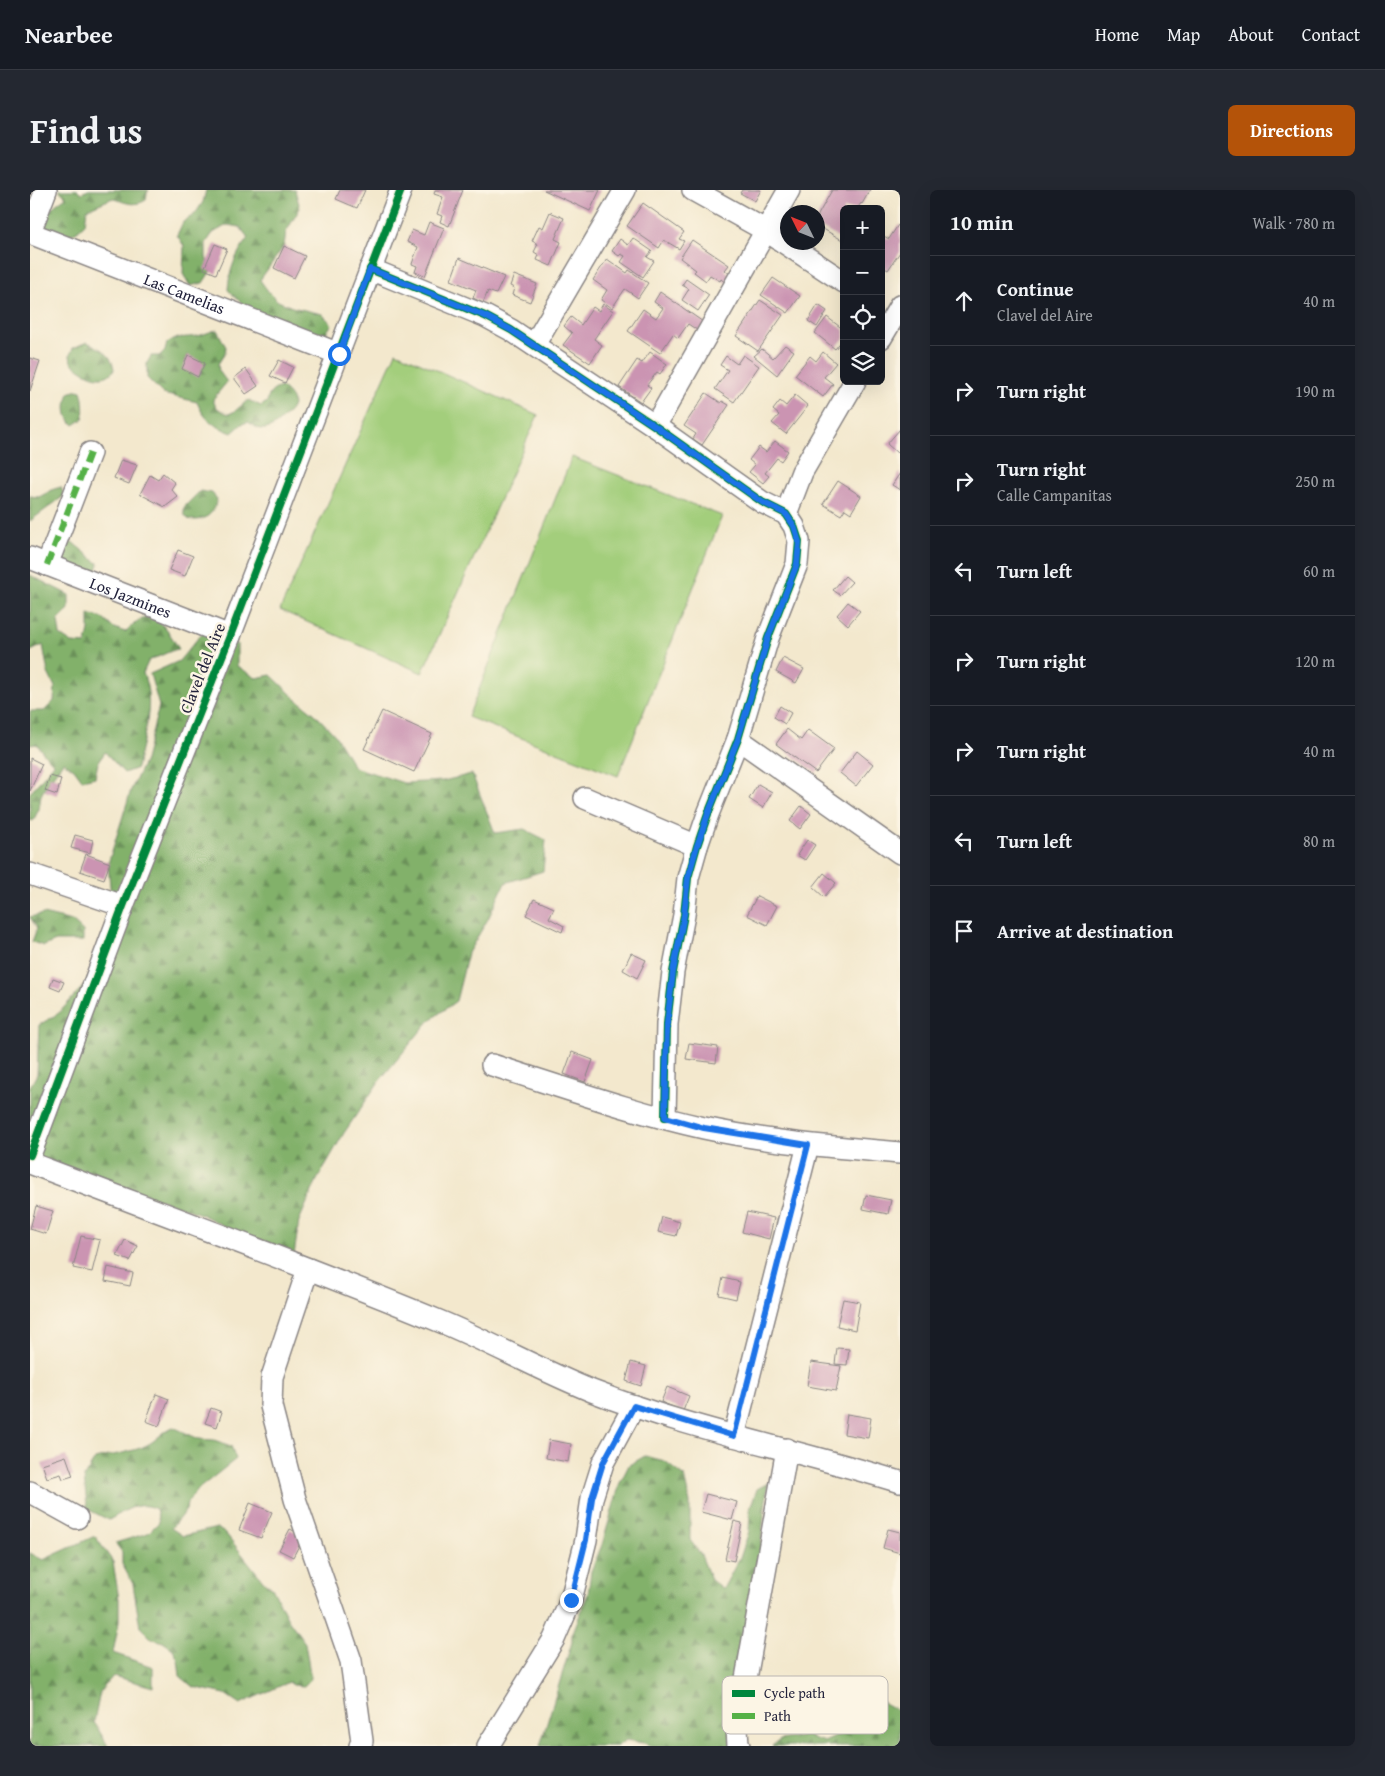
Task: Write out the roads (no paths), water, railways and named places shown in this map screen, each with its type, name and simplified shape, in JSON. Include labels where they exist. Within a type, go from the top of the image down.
[{"type":"street","points":[[30,232],[46,190]]},
{"type":"street","name":"Clavel del Aire","points":[[30,1156],[123,906],[230,636],[401,190]]},
{"type":"street","points":[[534,346],[625,190]]},
{"type":"street","points":[[693,190],[765,230],[840,279]]},
{"type":"street","points":[[655,426],[789,190]]},
{"type":"street","name":"Las Camelias","points":[[30,232],[339,354]]},
{"type":"street","points":[[370,269],[485,316],[511,330],[655,426],[762,502],[786,514],[794,526],[799,542],[797,564],[768,638],[738,739],[697,846],[688,878],[667,1024],[665,1117]]},
{"type":"street","points":[[885,328],[892,310]]},
{"type":"street","points":[[786,514],[802,472],[853,385]]},
{"type":"street","points":[[38,562],[90,453]]},
{"type":"street","name":"Los Jazmines","points":[[38,562],[230,636]]},
{"type":"street","points":[[738,739],[900,853]]},
{"type":"street","points":[[585,798],[697,846]]},
{"type":"street","points":[[30,874],[123,906]]},
{"type":"street","points":[[492,1065],[610,1103],[704,1128],[808,1145],[900,1153]]},
{"type":"street","points":[[734,1436],[808,1145]]},
{"type":"street","points":[[30,1163],[440,1321],[590,1390],[634,1406],[734,1436],[787,1449],[900,1482]]},
{"type":"street","points":[[308,1269],[272,1377],[271,1406],[295,1499],[351,1661],[362,1741],[360,1746]]},
{"type":"street","points":[[488,1746],[554,1639],[571,1600],[586,1540],[592,1498],[603,1463],[634,1406]]},
{"type":"street","points":[[746,1676],[787,1449]]},
{"type":"street","points":[[30,1492],[77,1518]]},
{"type":"street","points":[[737,1734],[738,1745],[740,1746]]}]
